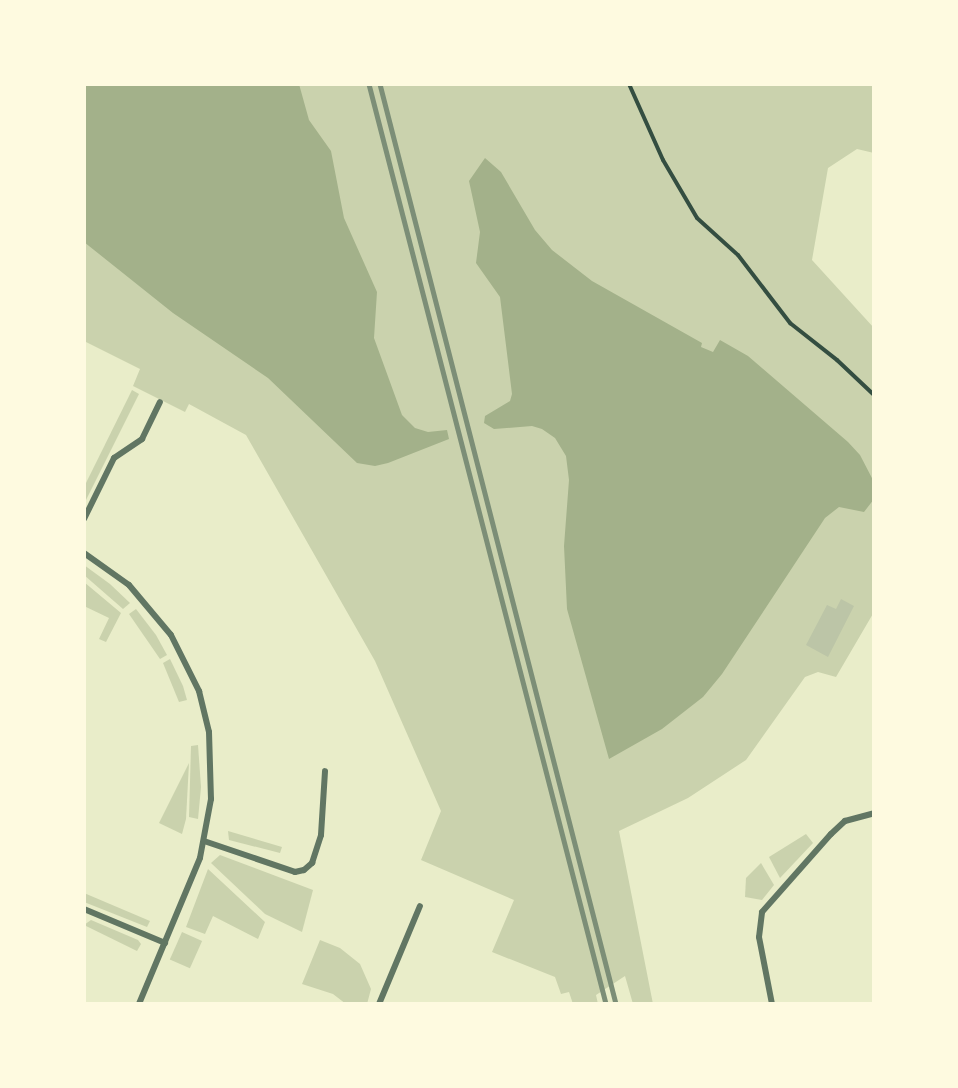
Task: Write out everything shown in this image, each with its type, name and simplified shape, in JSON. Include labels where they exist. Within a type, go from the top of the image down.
[{"type":"street","points":[[84,519],[114,458],[142,440],[160,402]]},
{"type":"street","points":[[84,553],[145,601],[171,635],[191,672],[207,722],[213,772],[204,841],[139,1004]]},
{"type":"street","points":[[204,841],[295,872],[304,870],[312,863],[321,835],[325,771]]},
{"type":"street","points":[[772,1004],[759,937],[762,912],[845,821],[874,813]]},
{"type":"street","points":[[380,1004],[420,906]]},
{"type":"street","points":[[84,909],[165,943]]},
{"type":"path","points":[[628,84],[663,160],[697,218],[738,255],[790,323],[837,360],[874,395]]},
{"type":"shaded area","points":[[84,84],[874,84],[874,153],[857,149],[828,168],[812,260],[874,328],[874,612],[836,677],[818,672],[805,677],[746,760],[688,798],[619,831],[653,1004],[633,1004],[625,976],[596,995],[598,1004],[573,1004],[569,992],[561,994],[555,977],[492,952],[514,900],[421,860],[441,811],[375,661],[246,435],[189,404],[185,412],[133,386],[140,369],[84,341]]},
{"type":"shaded area","points":[[84,84],[299,84],[309,120],[331,151],[344,218],[377,292],[374,338],[402,415],[415,428],[428,432],[447,430],[449,439],[388,463],[375,466],[357,463],[268,378],[173,313],[84,242]]},
{"type":"shaded area","points":[[485,158],[501,172],[535,230],[552,250],[592,281],[702,343],[701,347],[713,352],[720,340],[748,356],[848,442],[860,455],[874,482],[874,499],[864,512],[839,507],[825,518],[722,674],[703,697],[662,729],[609,759],[567,609],[564,546],[569,480],[566,456],[555,438],[542,429],[532,426],[494,429],[484,423],[485,416],[510,401],[512,394],[500,297],[476,263],[480,232],[469,181]]},
{"type":"shaded area","points":[[132,390],[139,394],[84,504],[84,487]]},
{"type":"shaded area","points":[[84,565],[110,584],[130,603],[123,609],[84,575]]},
{"type":"shaded area","points":[[84,582],[121,613],[106,642],[99,639],[109,618],[84,606]]},
{"type":"shaded area","points":[[136,609],[156,635],[167,655],[160,659],[129,614]]},
{"type":"shaded area","points":[[170,659],[187,700],[179,702],[163,663]]},
{"type":"shaded area","points":[[198,745],[201,787],[198,819],[189,817],[191,746]]},
{"type":"shaded area","points":[[189,763],[186,819],[182,834],[159,823]]},
{"type":"shaded area","points":[[228,831],[282,847],[280,853],[229,840]]},
{"type":"shaded area","points":[[806,834],[813,843],[780,878],[769,857]]},
{"type":"shaded area","points":[[220,855],[313,890],[302,932],[265,914],[211,863]]},
{"type":"shaded area","points":[[761,863],[774,885],[762,900],[745,897],[746,878]]},
{"type":"shaded area","points":[[208,869],[265,922],[258,939],[213,916],[205,934],[186,927]]},
{"type":"shaded area","points":[[84,893],[150,921],[147,927],[84,902]]},
{"type":"shaded area","points":[[91,920],[138,940],[141,944],[137,951],[84,925]]},
{"type":"shaded area","points":[[182,932],[202,941],[190,968],[170,959]]},
{"type":"shaded area","points":[[320,940],[340,948],[360,964],[371,989],[367,1004],[346,1004],[333,994],[302,984]]},
{"type":"building","points":[[841,599],[854,606],[828,657],[806,645],[827,605],[836,609]]},
{"type":"railway","points":[[369,84],[606,1004]]},
{"type":"railway","points":[[380,84],[616,1004]]}]
